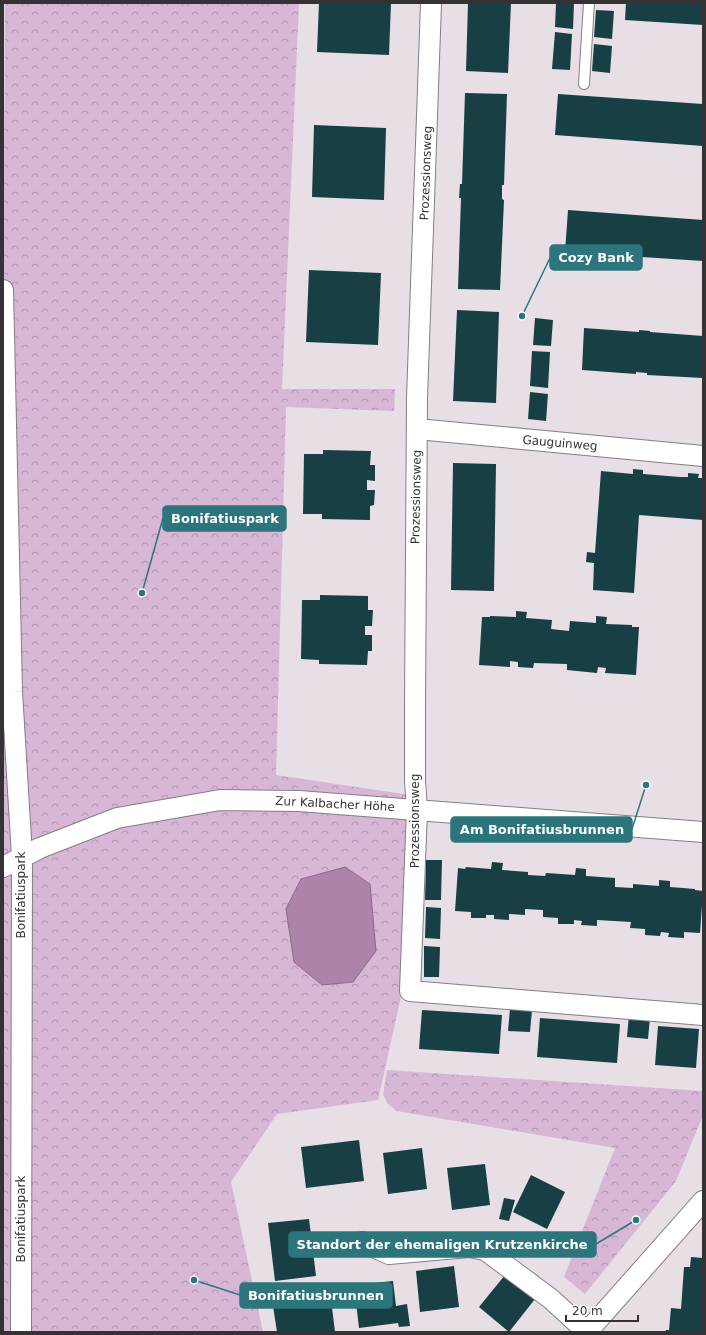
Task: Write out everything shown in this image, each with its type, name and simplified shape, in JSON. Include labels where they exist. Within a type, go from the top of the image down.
[{"type":"street","name":"Prozessionsweg","points":[[431,3],[417,429],[415,706],[415,781],[417,809],[410,991],[703,1015]]},
{"type":"street","name":"Bonifatiuspark","points":[[3,290],[12,692],[22,856],[21,1332]]},
{"type":"street","name":"Gauguinweg","points":[[417,429],[703,456]]},
{"type":"street","name":"Zur Kalbacher Höhe","points":[[3,867],[40,848],[118,818],[220,800],[299,801],[703,832]]},
{"type":"street","points":[[362,1242],[389,1254],[469,1247],[485,1250],[551,1299],[587,1332],[703,1201]]},
{"type":"lane","points":[[584,84],[589,3]]},
{"type":"green space","points":[[5,3],[299,3],[282,389],[395,389],[394,411],[286,407],[276,775],[410,795],[402,992],[378,1100],[277,1114],[231,1182],[263,1332],[3,1332],[3,362]]},
{"type":"green space","points":[[387,1070],[703,1091],[703,1115],[676,1181],[585,1294],[564,1277],[615,1148],[397,1111],[389,1105],[383,1095]]},
{"type":"shaded area","points":[[345,867],[370,884],[376,951],[353,982],[322,985],[294,962],[286,909],[301,879]]},
{"type":"building","points":[[319,3],[391,3],[389,55],[317,52]]},
{"type":"building","points":[[468,3],[511,3],[508,73],[466,71]]},
{"type":"building","points":[[556,3],[574,3],[573,29],[555,27]]},
{"type":"building","points":[[626,3],[703,3],[703,25],[625,20]]},
{"type":"building","points":[[596,10],[614,11],[612,39],[594,37]]},
{"type":"building","points":[[555,32],[572,34],[570,70],[552,69]]},
{"type":"building","points":[[594,44],[612,46],[610,73],[592,71]]},
{"type":"building","points":[[465,93],[507,94],[504,185],[502,185],[502,199],[504,200],[500,290],[458,289],[461,198],[459,198],[460,184],[462,184]]},
{"type":"building","points":[[558,94],[703,104],[703,146],[555,135]]},
{"type":"building","points":[[314,125],[386,128],[384,200],[312,197]]},
{"type":"building","points":[[568,210],[703,220],[703,261],[565,252]]},
{"type":"building","points":[[309,270],[381,273],[378,345],[306,342]]},
{"type":"building","points":[[457,310],[499,312],[496,403],[453,401]]},
{"type":"building","points":[[535,318],[553,320],[551,346],[533,345]]},
{"type":"building","points":[[584,328],[639,332],[639,330],[703,336],[703,378],[647,375],[647,373],[636,372],[636,374],[582,370]]},
{"type":"building","points":[[532,351],[550,352],[548,388],[530,386]]},
{"type":"building","points":[[530,392],[548,394],[546,421],[528,419]]},
{"type":"building","points":[[323,450],[371,451],[370,465],[375,465],[375,481],[367,480],[367,490],[375,490],[374,505],[370,506],[370,520],[322,519],[322,514],[303,514],[304,454],[323,454]]},
{"type":"building","points":[[453,463],[496,464],[494,591],[451,590]]},
{"type":"building","points":[[633,469],[643,470],[643,474],[680,477],[688,477],[688,473],[699,474],[698,478],[703,478],[703,520],[639,515],[634,593],[593,590],[594,563],[586,562],[587,552],[595,553],[601,471],[633,474]]},
{"type":"building","points":[[320,595],[368,596],[368,610],[373,610],[372,626],[365,626],[365,635],[372,635],[372,651],[368,651],[367,665],[319,664],[319,660],[301,659],[302,600],[320,600]]},
{"type":"building","points":[[516,611],[527,612],[526,618],[552,620],[551,629],[569,631],[570,621],[596,623],[596,616],[607,617],[606,624],[632,625],[632,627],[639,627],[636,675],[605,673],[606,668],[598,667],[597,673],[567,670],[567,664],[534,663],[533,668],[518,667],[518,662],[510,661],[510,667],[479,665],[482,617],[516,617]]},
{"type":"building","points":[[426,860],[442,860],[441,900],[425,900]]},
{"type":"building","points":[[492,862],[503,863],[502,870],[528,872],[528,875],[545,876],[546,873],[575,875],[576,868],[586,869],[586,876],[615,878],[615,887],[633,888],[633,884],[659,886],[659,880],[670,881],[670,887],[703,891],[700,933],[684,932],[684,938],[668,937],[669,933],[661,932],[660,936],[645,935],[645,929],[630,928],[631,922],[597,920],[597,926],[581,925],[582,921],[574,920],[574,924],[558,924],[558,918],[543,917],[543,910],[525,909],[525,915],[509,914],[509,920],[494,919],[494,915],[486,915],[486,918],[471,918],[471,912],[455,911],[458,868],[465,869],[466,867],[491,869]]},
{"type":"building","points":[[426,907],[441,908],[440,939],[425,938]]},
{"type":"building","points":[[424,946],[440,947],[439,977],[424,977]]},
{"type":"building","points":[[510,1009],[532,1010],[530,1032],[508,1031]]},
{"type":"building","points":[[422,1010],[502,1015],[499,1054],[419,1049]]},
{"type":"building","points":[[629,1015],[650,1017],[648,1039],[627,1037]]},
{"type":"building","points":[[540,1018],[620,1024],[617,1063],[537,1057]]},
{"type":"building","points":[[658,1026],[699,1029],[696,1068],[655,1065]]},
{"type":"building","points":[[359,1140],[364,1181],[306,1188],[301,1147]]},
{"type":"building","points":[[422,1148],[427,1189],[388,1194],[383,1153]]},
{"type":"building","points":[[485,1164],[490,1205],[452,1210],[447,1168]]},
{"type":"building","points":[[531,1175],[565,1192],[547,1229],[513,1212]]},
{"type":"building","points":[[504,1198],[515,1200],[509,1221],[499,1219]]},
{"type":"building","points":[[309,1219],[316,1276],[275,1281],[268,1223]]},
{"type":"building","points":[[691,1257],[703,1258],[703,1332],[665,1332],[666,1330],[669,1330],[671,1308],[681,1309],[684,1267],[690,1267]]},
{"type":"building","points":[[454,1266],[459,1307],[420,1312],[416,1271]]},
{"type":"building","points":[[505,1275],[535,1299],[509,1332],[479,1307]]},
{"type":"building","points":[[393,1281],[396,1306],[407,1304],[410,1326],[399,1327],[398,1323],[359,1328],[354,1285]]},
{"type":"building","points":[[331,1299],[335,1332],[277,1332],[273,1306]]},
{"type":"place","name":"Cozy Bank","points":[[522,316]]},
{"type":"place","name":"Bonifatiuspark","points":[[142,593]]},
{"type":"place","name":"Am Bonifatiusbrunnen","points":[[646,785]]},
{"type":"place","name":"Standort der ehemaligen Krutzenkirche","points":[[636,1220]]},
{"type":"place","name":"Bonifatiusbrunnen","points":[[194,1280]]}]
